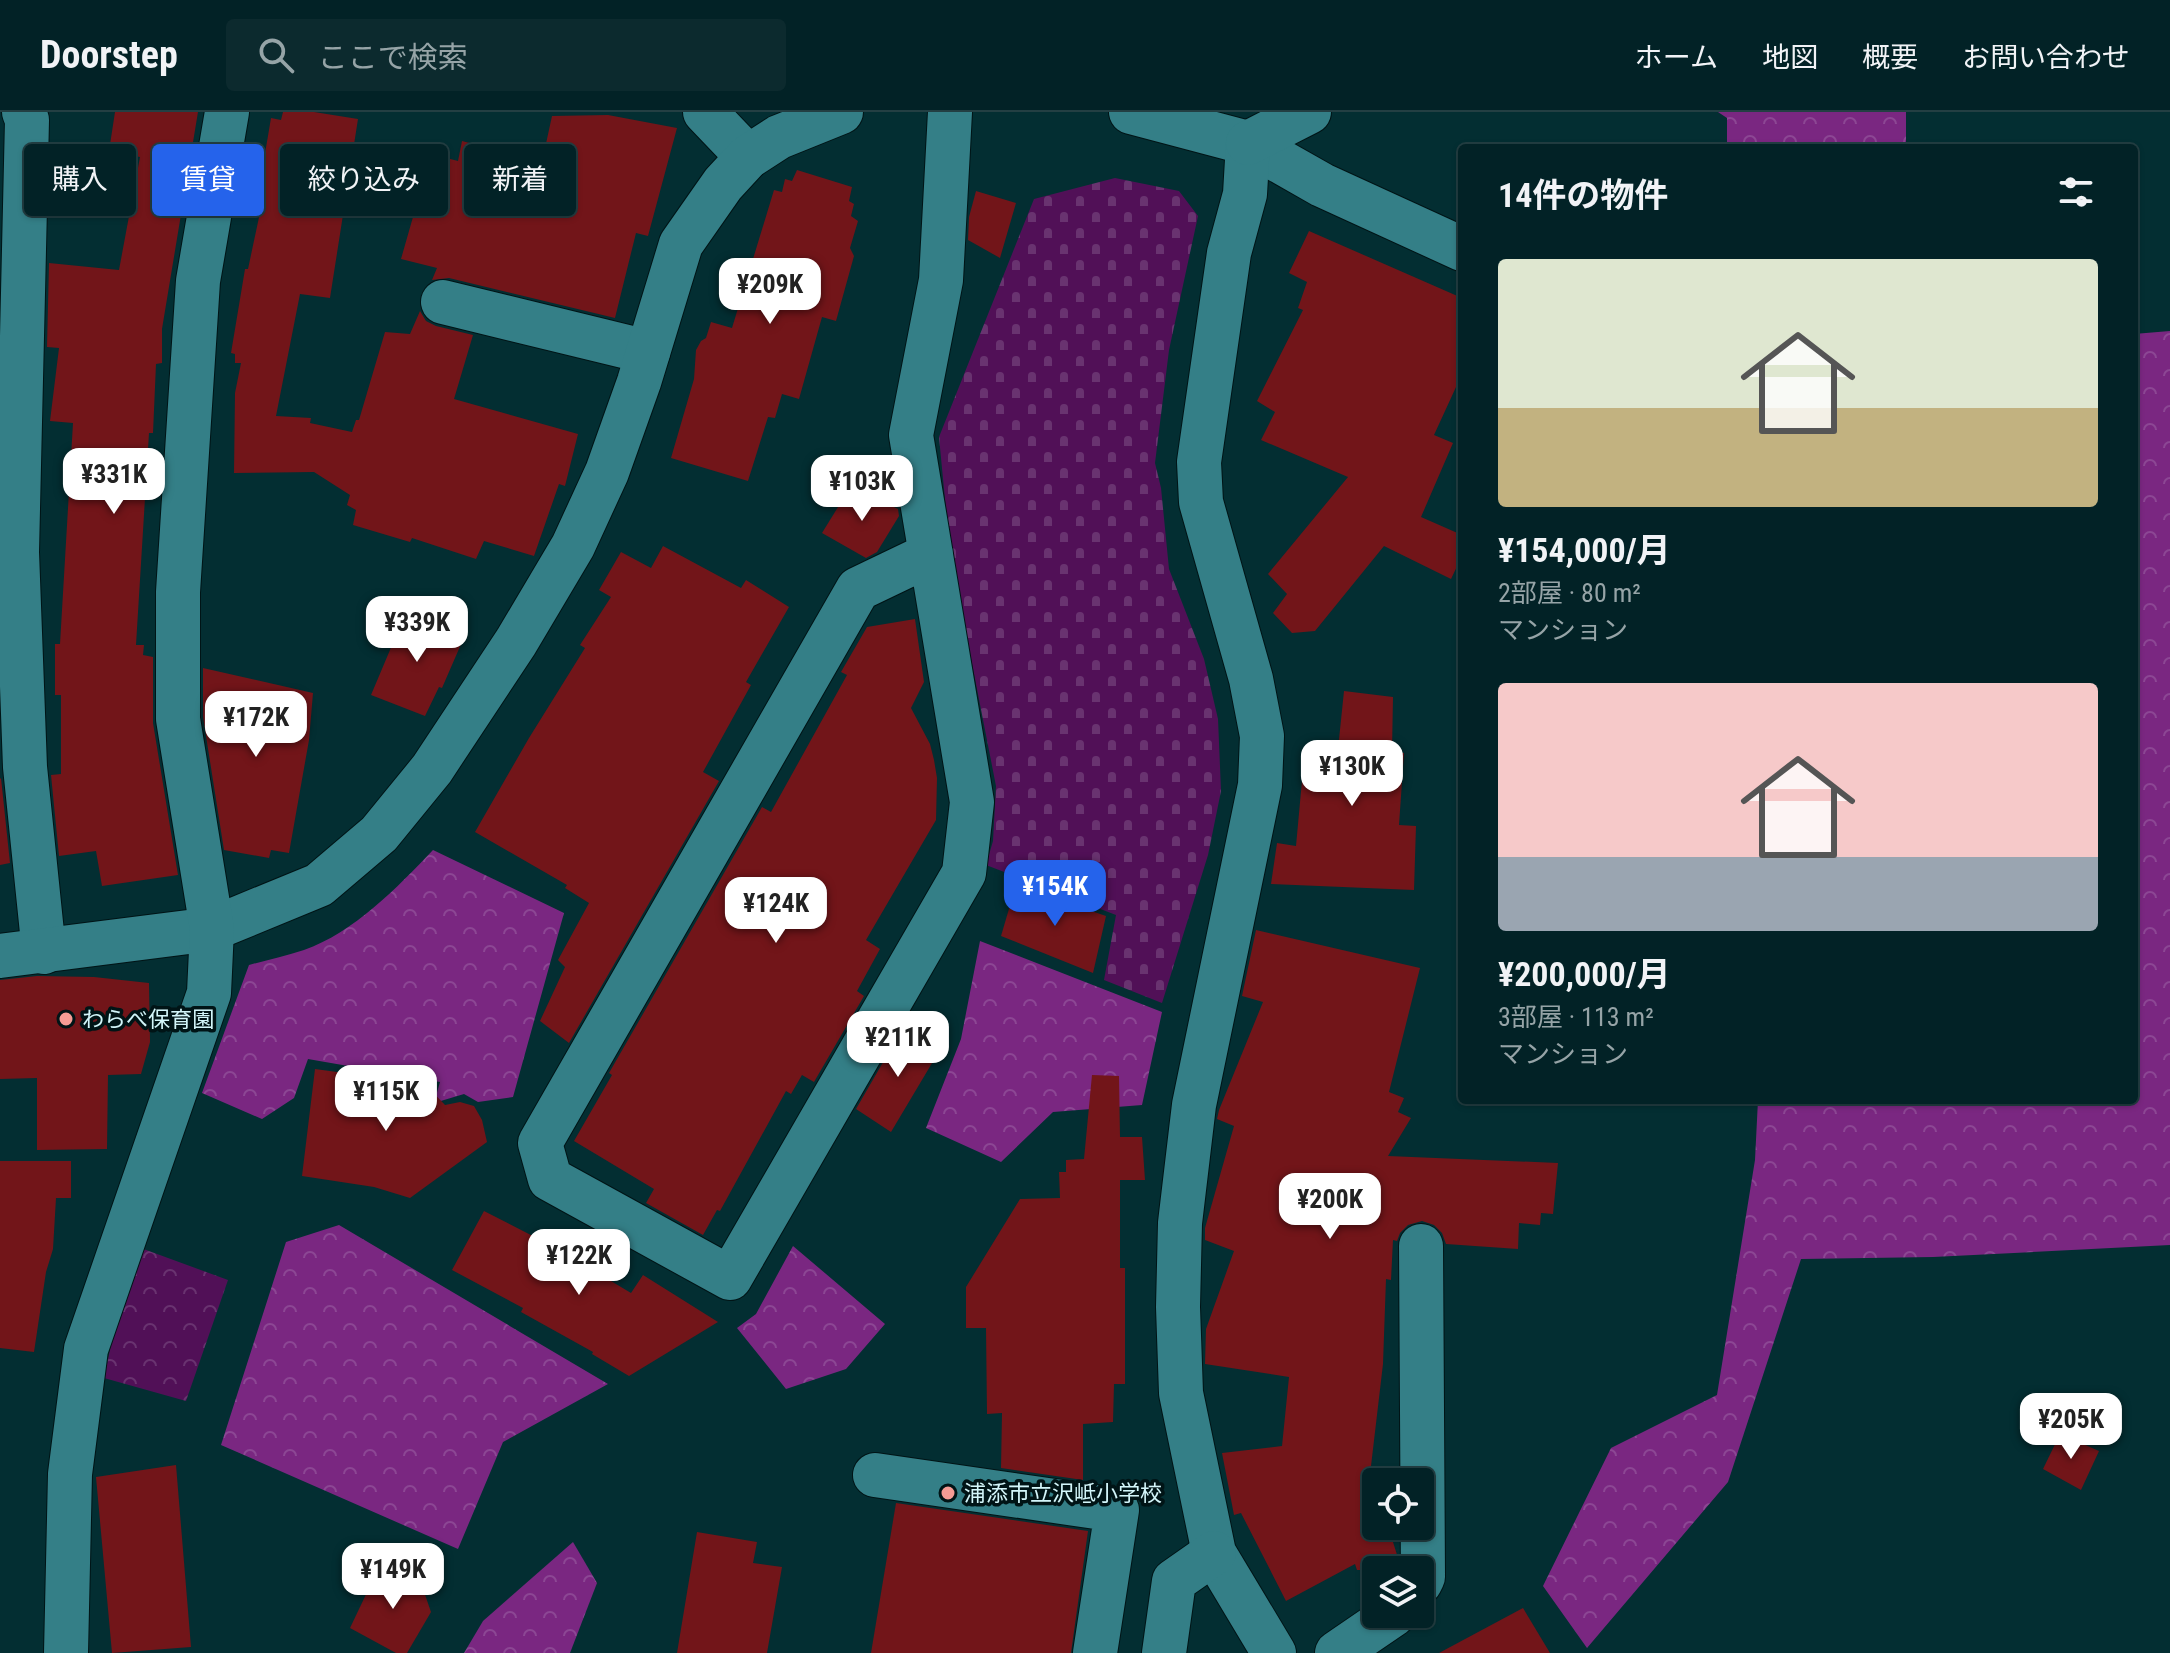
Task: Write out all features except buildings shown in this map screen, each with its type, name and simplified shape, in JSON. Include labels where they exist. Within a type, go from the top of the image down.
[{"type":"street","points":[[24,112],[27,120],[17,552],[25,767],[44,952]]},
{"type":"street","points":[[66,1653],[70,1474],[86,1349],[209,993],[212,929],[178,719],[178,592],[198,281],[227,112]]},
{"type":"street","points":[[705,112],[748,157]]},
{"type":"street","points":[[0,956],[212,929],[319,885],[379,834],[432,769],[516,642],[573,546],[607,472],[681,244],[723,184],[748,157],[779,137],[841,112]]},
{"type":"street","points":[[931,554],[858,589],[540,1143],[550,1179],[730,1278],[964,873],[972,802],[931,554],[911,435],[941,280],[950,112]]},
{"type":"street","points":[[1131,112],[1248,143],[1322,185],[1458,247]]},
{"type":"street","points":[[1248,143],[1309,112]]},
{"type":"street","points":[[1248,143],[1245,194],[1229,253],[1199,462],[1201,502],[1251,679],[1262,736],[1260,785],[1194,1105],[1180,1223],[1178,1307],[1181,1393],[1214,1553],[1274,1653]]},
{"type":"street","points":[[443,302],[648,352]]},
{"type":"street","points":[[1421,1246],[1423,1556]]},
{"type":"street","points":[[875,1475],[1117,1510],[1095,1653]]},
{"type":"street","points":[[1164,1653],[1174,1581],[1214,1553]]},
{"type":"street","points":[[1337,1653],[1374,1628]]},
{"type":"green space","points":[[1718,112],[1906,112],[1906,144],[1727,144],[1727,118]]},
{"type":"green space","points":[[1115,178],[1179,191],[1198,216],[1169,350],[1155,463],[1161,488],[1169,569],[1204,659],[1218,719],[1221,791],[1208,855],[1162,1003],[1104,980],[1116,915],[986,865],[993,841],[996,786],[950,551],[939,437],[1034,199]]},
{"type":"green space","points":[[2170,331],[2170,1245],[1933,1257],[1801,1259],[1728,1482],[1587,1648],[1543,1586],[1611,1448],[1717,1395],[1755,1160],[1758,1104],[2138,1104],[2138,334]]},
{"type":"green space","points":[[433,850],[564,913],[513,1097],[478,1102],[464,1094],[434,1103],[440,1082],[308,1059],[294,1098],[262,1119],[202,1093],[249,965],[304,950],[340,932],[390,893]]},
{"type":"green space","points":[[980,941],[1162,1012],[1142,1105],[1053,1112],[1001,1162],[926,1128],[961,1039]]},
{"type":"green space","points":[[339,1225],[608,1384],[503,1442],[458,1549],[221,1445],[286,1242]]},
{"type":"green space","points":[[793,1246],[885,1324],[846,1369],[786,1389],[737,1328],[756,1314]]},
{"type":"green space","points":[[138,1247],[228,1280],[186,1401],[104,1378],[119,1307]]},
{"type":"green space","points":[[573,1542],[597,1583],[570,1653],[464,1653],[483,1621]]},
{"type":"place","name":"わらべ保育園","points":[[66,1019]]},
{"type":"place","name":"浦添市立沢岻小学校","points":[[948,1493]]}]
